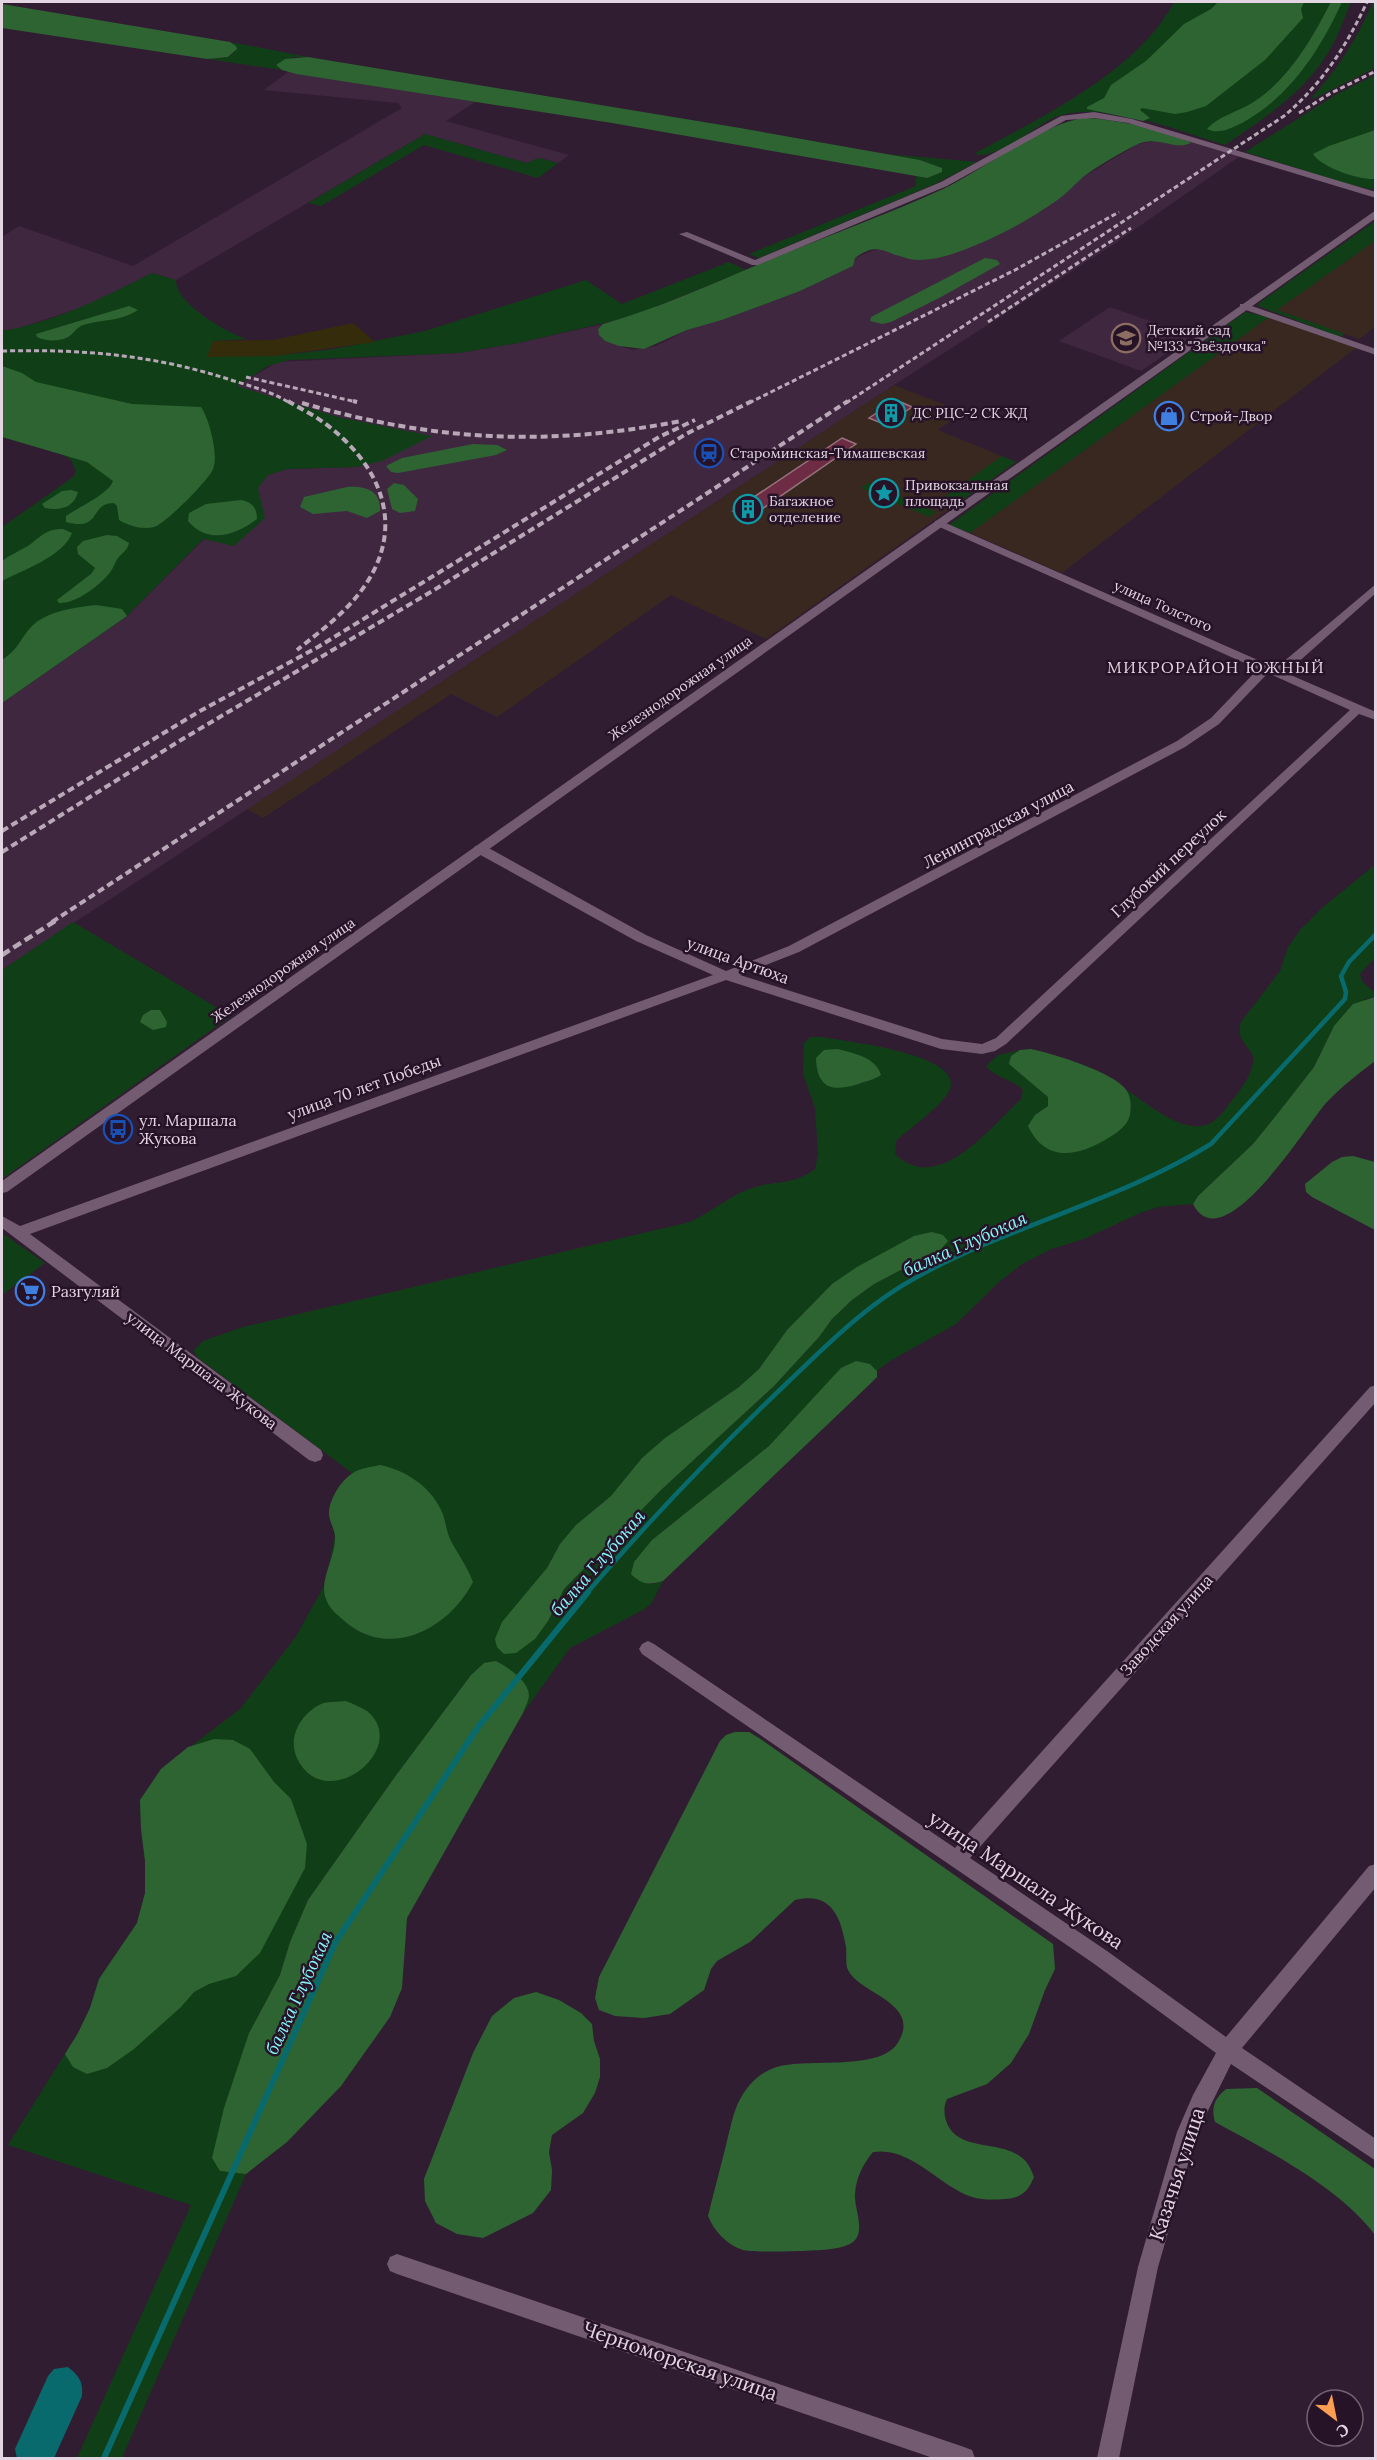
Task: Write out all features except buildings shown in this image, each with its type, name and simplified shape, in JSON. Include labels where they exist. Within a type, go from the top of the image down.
[{"type":"street","points":[[684,234],[755,263],[937,188],[1047,126],[1072,117],[1088,115],[1115,118],[1196,140],[1376,195]]},
{"type":"street","name":"Железнодорожная улица","points":[[2,1188],[1376,213]]},
{"type":"street","points":[[1243,306],[1373,348]]},
{"type":"street","name":"улица Толстого","points":[[939,523],[1376,717]]},
{"type":"street","name":"Ленинградская улица","points":[[724,975],[763,962],[844,924],[1182,744],[1215,721],[1272,670],[1376,587]]},
{"type":"street","name":"Глубокий переулок","points":[[1001,1041],[1358,709]]},
{"type":"street","name":"улица Артюха","points":[[480,849],[641,938],[724,975],[940,1044],[982,1049],[990,1048],[1001,1041]]},
{"type":"street","name":"улица 70 лет Победы","points":[[17,1233],[724,975]]},
{"type":"street","name":"улица Маршала Жукова","points":[[2,1221],[315,1455]]},
{"type":"street","name":"Заводская улица","points":[[956,1860],[1376,1391]]},
{"type":"street","name":"улица Маршала Жукова","points":[[648,1649],[1100,1957],[1228,2050],[1376,2151]]},
{"type":"street","name":"Казачья улица","points":[[1108,2458],[1148,2267],[1177,2166],[1200,2102],[1228,2050],[1376,1872]]},
{"type":"street","name":"Черноморская улица","points":[[397,2264],[964,2458]]},
{"type":"shaded area","points":[[1174,2],[1351,2],[1333,44],[1312,75],[1285,101],[1225,145],[1138,119],[1091,112],[1070,113],[1051,119],[998,151],[978,155],[975,153],[1058,108],[1113,70],[1158,27]]},
{"type":"shaded area","points":[[1218,2],[1304,2],[1301,9],[1303,18],[1265,60],[1206,106],[1175,114],[1142,108],[1140,110],[1150,118],[1143,121],[1087,109],[1104,98],[1111,85],[1146,61],[1184,24],[1211,9]]},
{"type":"shaded area","points":[[1331,2],[1342,2],[1324,38],[1289,86],[1275,100],[1242,123],[1220,131],[1207,129],[1217,121],[1255,101],[1279,81],[1308,43]]},
{"type":"shaded area","points":[[1373,2],[1376,2],[1375,68],[1311,98],[1346,53]]},
{"type":"shaded area","points":[[2,4],[230,42],[237,49],[228,57],[207,59],[2,28]]},
{"type":"shaded area","points":[[230,42],[308,57],[294,57],[276,65],[282,70],[207,59],[228,57],[234,53],[236,46]]},
{"type":"shaded area","points":[[308,57],[920,160],[942,168],[942,172],[927,178],[612,123],[296,74],[282,70],[276,65],[285,59]]},
{"type":"shaded area","points":[[288,72],[475,102],[446,121],[569,155],[558,163],[539,158],[527,163],[425,134],[176,280],[152,273],[86,306],[19,328],[2,331],[2,237],[19,226],[133,266],[402,108],[398,103],[264,90]]},
{"type":"shaded area","points":[[1375,75],[1375,130],[1353,138],[1324,164],[1350,175],[1375,179],[1375,190],[1351,185],[1245,152],[1337,94]]},
{"type":"shaded area","points":[[1085,118],[1157,130],[1183,138],[1191,143],[1178,145],[1152,141],[1138,144],[1083,177],[1060,198],[1030,218],[1003,233],[946,256],[916,260],[881,250],[870,250],[855,258],[853,266],[800,291],[722,320],[687,330],[644,349],[619,346],[605,341],[599,335],[598,329],[603,324],[666,303],[922,199],[1032,137],[1051,128]]},
{"type":"shaded area","points":[[1375,130],[1375,179],[1341,172],[1324,164],[1313,154],[1329,146]]},
{"type":"shaded area","points":[[425,134],[527,163],[539,158],[558,163],[538,178],[424,145],[321,206],[308,203]]},
{"type":"shaded area","points":[[1161,140],[1177,145],[1190,141],[1240,156],[1111,246],[894,385],[2,970],[2,703],[127,616],[268,475],[287,469],[356,467],[431,436],[338,417],[236,386],[278,362],[459,353],[518,343],[603,324],[598,329],[599,335],[605,341],[633,350],[656,346],[687,330],[722,320],[800,291],[853,266],[855,258],[874,250],[883,249],[902,257],[919,260],[946,256],[1001,234],[1043,210],[1083,177],[1138,144]]},
{"type":"shaded area","points":[[887,154],[977,162],[935,184],[759,258],[749,254],[916,186],[916,176],[927,178],[942,168],[920,160]]},
{"type":"shaded area","points":[[1375,221],[1375,241],[1277,310],[1345,334],[1340,337],[1258,306],[1259,303]]},
{"type":"shaded area","points":[[1375,241],[1375,327],[1359,339],[1277,310]]},
{"type":"shaded area","points":[[985,258],[997,260],[1000,264],[891,322],[882,324],[870,321],[871,317]]},
{"type":"shaded area","points":[[729,262],[746,270],[630,317],[518,343],[459,353],[290,360],[268,366],[237,386],[338,417],[432,436],[382,461],[356,467],[287,469],[268,475],[258,488],[265,518],[234,546],[203,539],[127,616],[2,703],[2,527],[73,477],[76,471],[71,460],[63,454],[2,437],[2,331],[60,315],[152,273],[176,280],[178,289],[193,307],[215,324],[247,339],[213,341],[274,356],[334,349],[425,331],[586,280],[622,304]]},
{"type":"shaded area","points":[[129,306],[138,310],[118,318],[83,325],[65,339],[46,340],[37,337],[36,334]]},
{"type":"shaded area","name":"Детский сад №133 \"Звёздочка\"","points":[[1110,307],[1192,336],[1141,371],[1059,341]]},
{"type":"shaded area","points":[[1245,312],[1269,317],[970,533],[949,525]]},
{"type":"shaded area","points":[[1269,317],[1356,348],[1062,573],[970,533]]},
{"type":"shaded area","points":[[2,366],[22,373],[36,382],[132,404],[201,407],[212,437],[215,455],[215,463],[210,475],[186,501],[154,527],[136,527],[119,520],[117,506],[114,503],[101,507],[85,523],[66,522],[66,516],[106,491],[113,481],[87,462],[2,437]]},
{"type":"shaded area","points":[[894,385],[963,412],[938,430],[1016,462],[766,639],[671,595],[497,717],[451,694],[263,818],[247,809]]},
{"type":"shaded area","points":[[473,444],[497,445],[507,450],[496,455],[398,473],[391,472],[386,466],[402,458]]},
{"type":"shaded area","points":[[1002,456],[1016,462],[954,506],[940,500]]},
{"type":"shaded area","points":[[394,483],[404,485],[418,499],[415,511],[400,513],[392,509],[387,489]]},
{"type":"shaded area","points":[[868,483],[936,512],[929,517],[861,488]]},
{"type":"shaded area","points":[[347,487],[360,487],[371,491],[378,498],[380,511],[367,518],[347,511],[313,514],[300,507],[304,497]]},
{"type":"shaded area","points":[[62,491],[78,492],[73,502],[65,507],[50,509],[45,508],[42,504]]},
{"type":"shaded area","points":[[241,500],[253,506],[257,519],[231,533],[213,535],[204,533],[188,521],[189,513],[206,504]]},
{"type":"shaded area","points":[[63,529],[72,533],[60,549],[41,562],[2,581],[2,561],[40,536]]},
{"type":"shaded area","points":[[107,535],[117,536],[129,543],[126,550],[101,582],[81,597],[59,603],[57,600],[91,574],[95,568],[78,554],[77,547],[83,541]]},
{"type":"shaded area","points":[[96,605],[122,609],[127,616],[2,703],[2,660],[13,651],[33,625],[55,613]]},
{"type":"shaded area","points":[[1375,865],[1375,958],[1360,974],[1362,981],[1375,993],[1375,997],[1365,999],[1334,1026],[1314,1067],[1282,1108],[1253,1144],[1198,1196],[1193,1204],[1158,1207],[1140,1213],[1084,1239],[1051,1249],[1022,1264],[999,1282],[956,1324],[890,1361],[877,1371],[870,1364],[805,1409],[769,1446],[652,1540],[649,1585],[663,1581],[651,1604],[570,1648],[523,1713],[529,1695],[525,1685],[484,1663],[471,1675],[394,1778],[308,1900],[290,1942],[280,1975],[249,2033],[220,2171],[246,2174],[122,2458],[77,2458],[191,2205],[8,2145],[78,2033],[90,2008],[99,1979],[137,1923],[145,1893],[140,1800],[161,1769],[240,1709],[295,1638],[325,1584],[335,1536],[329,1513],[337,1489],[352,1473],[198,1358],[193,1351],[203,1341],[243,1327],[690,1222],[744,1191],[807,1174],[815,1169],[818,1154],[815,1108],[803,1074],[804,1043],[810,1037],[853,1042],[900,1052],[923,1059],[940,1068],[950,1078],[949,1091],[945,1097],[896,1141],[895,1154],[911,1165],[928,1167],[946,1163],[979,1140],[1021,1099],[1023,1090],[986,1066],[998,1055],[1020,1050],[1011,1056],[1048,1097],[1048,1106],[1035,1115],[1131,1111],[1128,1091],[1155,1110],[1176,1121],[1196,1126],[1210,1124],[1244,1085],[1252,1069],[1253,1058],[1240,1035],[1241,1022],[1280,971],[1288,947],[1301,929],[1324,906]],"holes":[[[941,1249],[874,1284],[832,1319],[819,1337],[774,1386],[661,1490],[609,1542],[564,1589],[548,1621],[547,1568],[560,1544],[589,1514],[611,1496],[642,1458],[665,1438],[739,1387],[759,1369],[787,1330],[832,1284]]]},
{"type":"shaded area","points":[[73,922],[231,1016],[2,1179],[2,970]]},
{"type":"shaded area","points":[[1375,997],[1375,1061],[1326,1103],[1284,1159],[1244,1203],[1224,1216],[1207,1217],[1193,1204],[1198,1196],[1253,1144],[1314,1067],[1334,1026],[1353,1004]]},
{"type":"shaded area","points":[[151,1010],[160,1010],[167,1022],[166,1027],[153,1030],[140,1022],[143,1015]]},
{"type":"shaded area","points":[[837,1049],[869,1060],[881,1075],[848,1087],[827,1085],[819,1076],[816,1058],[824,1050]]},
{"type":"shaded area","points":[[1031,1049],[1083,1065],[1121,1084],[1129,1094],[1131,1102],[1129,1119],[1125,1125],[1094,1146],[1072,1153],[1052,1151],[1043,1146],[1028,1126],[1035,1115],[1048,1106],[1048,1097],[1009,1064],[1011,1056],[1020,1050]]},
{"type":"shaded area","points":[[1353,1156],[1375,1162],[1375,1230],[1306,1192],[1305,1184],[1332,1162],[1342,1157]]},
{"type":"shaded area","points":[[932,1232],[943,1235],[948,1241],[941,1249],[874,1284],[832,1319],[819,1337],[774,1386],[661,1490],[564,1589],[548,1621],[535,1639],[516,1653],[504,1654],[497,1647],[495,1639],[502,1622],[547,1568],[560,1544],[576,1525],[611,1496],[642,1458],[665,1438],[739,1387],[759,1369],[787,1330],[832,1284],[857,1267],[914,1236]]},
{"type":"shaded area","points":[[2,1233],[45,1263],[2,1295]]},
{"type":"shaded area","points":[[856,1361],[870,1364],[877,1371],[877,1377],[663,1581],[646,1583],[631,1574],[634,1562],[652,1540],[769,1446],[841,1368]]},
{"type":"shaded area","points":[[380,1465],[416,1480],[436,1501],[449,1537],[473,1582],[463,1598],[435,1624],[419,1633],[401,1638],[383,1639],[365,1634],[348,1624],[329,1605],[324,1589],[335,1544],[335,1534],[329,1515],[333,1497],[353,1473]]},
{"type":"shaded area","points":[[496,1661],[521,1679],[528,1689],[528,1699],[523,1713],[407,1918],[402,1988],[390,2017],[341,2086],[287,2142],[246,2174],[220,2171],[212,2158],[224,2108],[249,2033],[280,1975],[290,1942],[308,1900],[394,1778],[471,1675],[484,1663]]},
{"type":"shaded area","points":[[346,1701],[367,1711],[378,1726],[379,1741],[373,1757],[361,1770],[345,1778],[328,1781],[312,1776],[295,1754],[294,1737],[300,1722],[319,1705]]},
{"type":"shaded area","points":[[735,1732],[749,1732],[759,1738],[1053,1944],[1055,1969],[1029,2034],[1011,2063],[987,2084],[947,2099],[945,2108],[945,2117],[957,2136],[977,2144],[1001,2148],[1026,2161],[1034,2177],[1023,2193],[1015,2197],[1000,2199],[972,2197],[900,2155],[873,2152],[858,2177],[855,2199],[859,2229],[856,2239],[848,2245],[834,2249],[749,2251],[732,2245],[714,2227],[708,2216],[731,2123],[740,2099],[753,2082],[769,2070],[786,2065],[874,2058],[887,2053],[897,2044],[903,2030],[902,2019],[896,2009],[854,1978],[848,1970],[844,1936],[832,1909],[818,1899],[808,1898],[795,1900],[750,1942],[717,1961],[711,1969],[704,1990],[670,2014],[644,2018],[615,2016],[599,2010],[595,1998],[599,1977],[720,1741],[726,1735]]},
{"type":"shaded area","points":[[214,1739],[233,1740],[250,1749],[274,1782],[291,1799],[307,1844],[305,1868],[260,1953],[236,1976],[209,1984],[194,1992],[181,2007],[134,2049],[107,2068],[87,2074],[73,2067],[65,2054],[90,2008],[99,1979],[137,1923],[145,1893],[140,1800],[161,1769],[188,1747]]},
{"type":"shaded area","points":[[536,1992],[559,2000],[581,2013],[592,2024],[594,2041],[600,2059],[600,2077],[595,2093],[583,2113],[552,2135],[549,2152],[552,2170],[551,2190],[533,2213],[483,2238],[457,2234],[436,2223],[425,2201],[424,2179],[473,2053],[492,2016],[514,1998]]},
{"type":"shaded area","points":[[1257,2088],[1375,2169],[1375,2235],[1342,2201],[1323,2186],[1215,2122],[1214,2104],[1226,2089]]},
{"type":"shaded area","points":[[68,2367],[80,2379],[82,2396],[54,2458],[17,2458],[15,2449],[48,2376],[54,2369]]},
{"type":"sand","points":[[353,323],[375,342],[274,356],[207,357],[213,341],[273,340]]},
{"type":"waterway","name":"балка Глубокая","points":[[587,1593],[684,1485],[833,1339],[881,1299],[953,1259],[1139,1182],[1211,1144],[1345,999],[1346,992],[1341,976],[1349,962],[1376,934]]},
{"type":"waterway","name":"балка Глубокая","points":[[104,2458],[335,1943],[478,1727],[588,1592]]},
{"type":"railway","points":[[846,403],[1284,116],[1298,104],[1332,64],[1367,2]]},
{"type":"railway","points":[[1299,113],[1331,93],[1376,71]]},
{"type":"railway","points":[[749,403],[1015,270],[1119,212]]},
{"type":"railway","points":[[988,322],[1131,228]]},
{"type":"railway","points":[[2,351],[91,353],[176,365],[249,385],[290,403]]},
{"type":"railway","points":[[246,377],[357,402],[353,401]]},
{"type":"railway","points":[[288,401],[323,422],[359,455],[372,474],[385,516],[384,538],[378,561],[366,584],[343,611],[297,650]]},
{"type":"railway","points":[[2,852],[181,740],[434,590],[686,434],[752,401]]},
{"type":"railway","points":[[52,922],[848,401]]},
{"type":"railway","points":[[302,403],[398,426],[490,436],[537,437],[583,434],[681,421]]},
{"type":"railway","points":[[2,831],[200,711],[318,647],[659,437],[695,420]]},
{"type":"railway","points":[[2,955],[55,921]]},
{"type":"place","name":"Детский сад №133 \"Звёздочка\"","points":[[1126,338]]},
{"type":"place","name":"ДС РЦС-2 СК ЖД","points":[[891,413]]},
{"type":"place","name":"Строй-Двор","points":[[1169,416]]},
{"type":"place","name":"Староминская-Тимашевская","points":[[709,453]]},
{"type":"place","name":"Привокзальная площадь","points":[[884,493]]},
{"type":"place","name":"Багажное отделение","points":[[748,509]]},
{"type":"place","name":"ул. Маршала Жукова","points":[[118,1129]]},
{"type":"place","name":"Разгуляй","points":[[30,1291]]},
{"type":"district","name":"МИКРОРАЙОН ЮЖНЫЙ","points":[[1216,667]]}]
